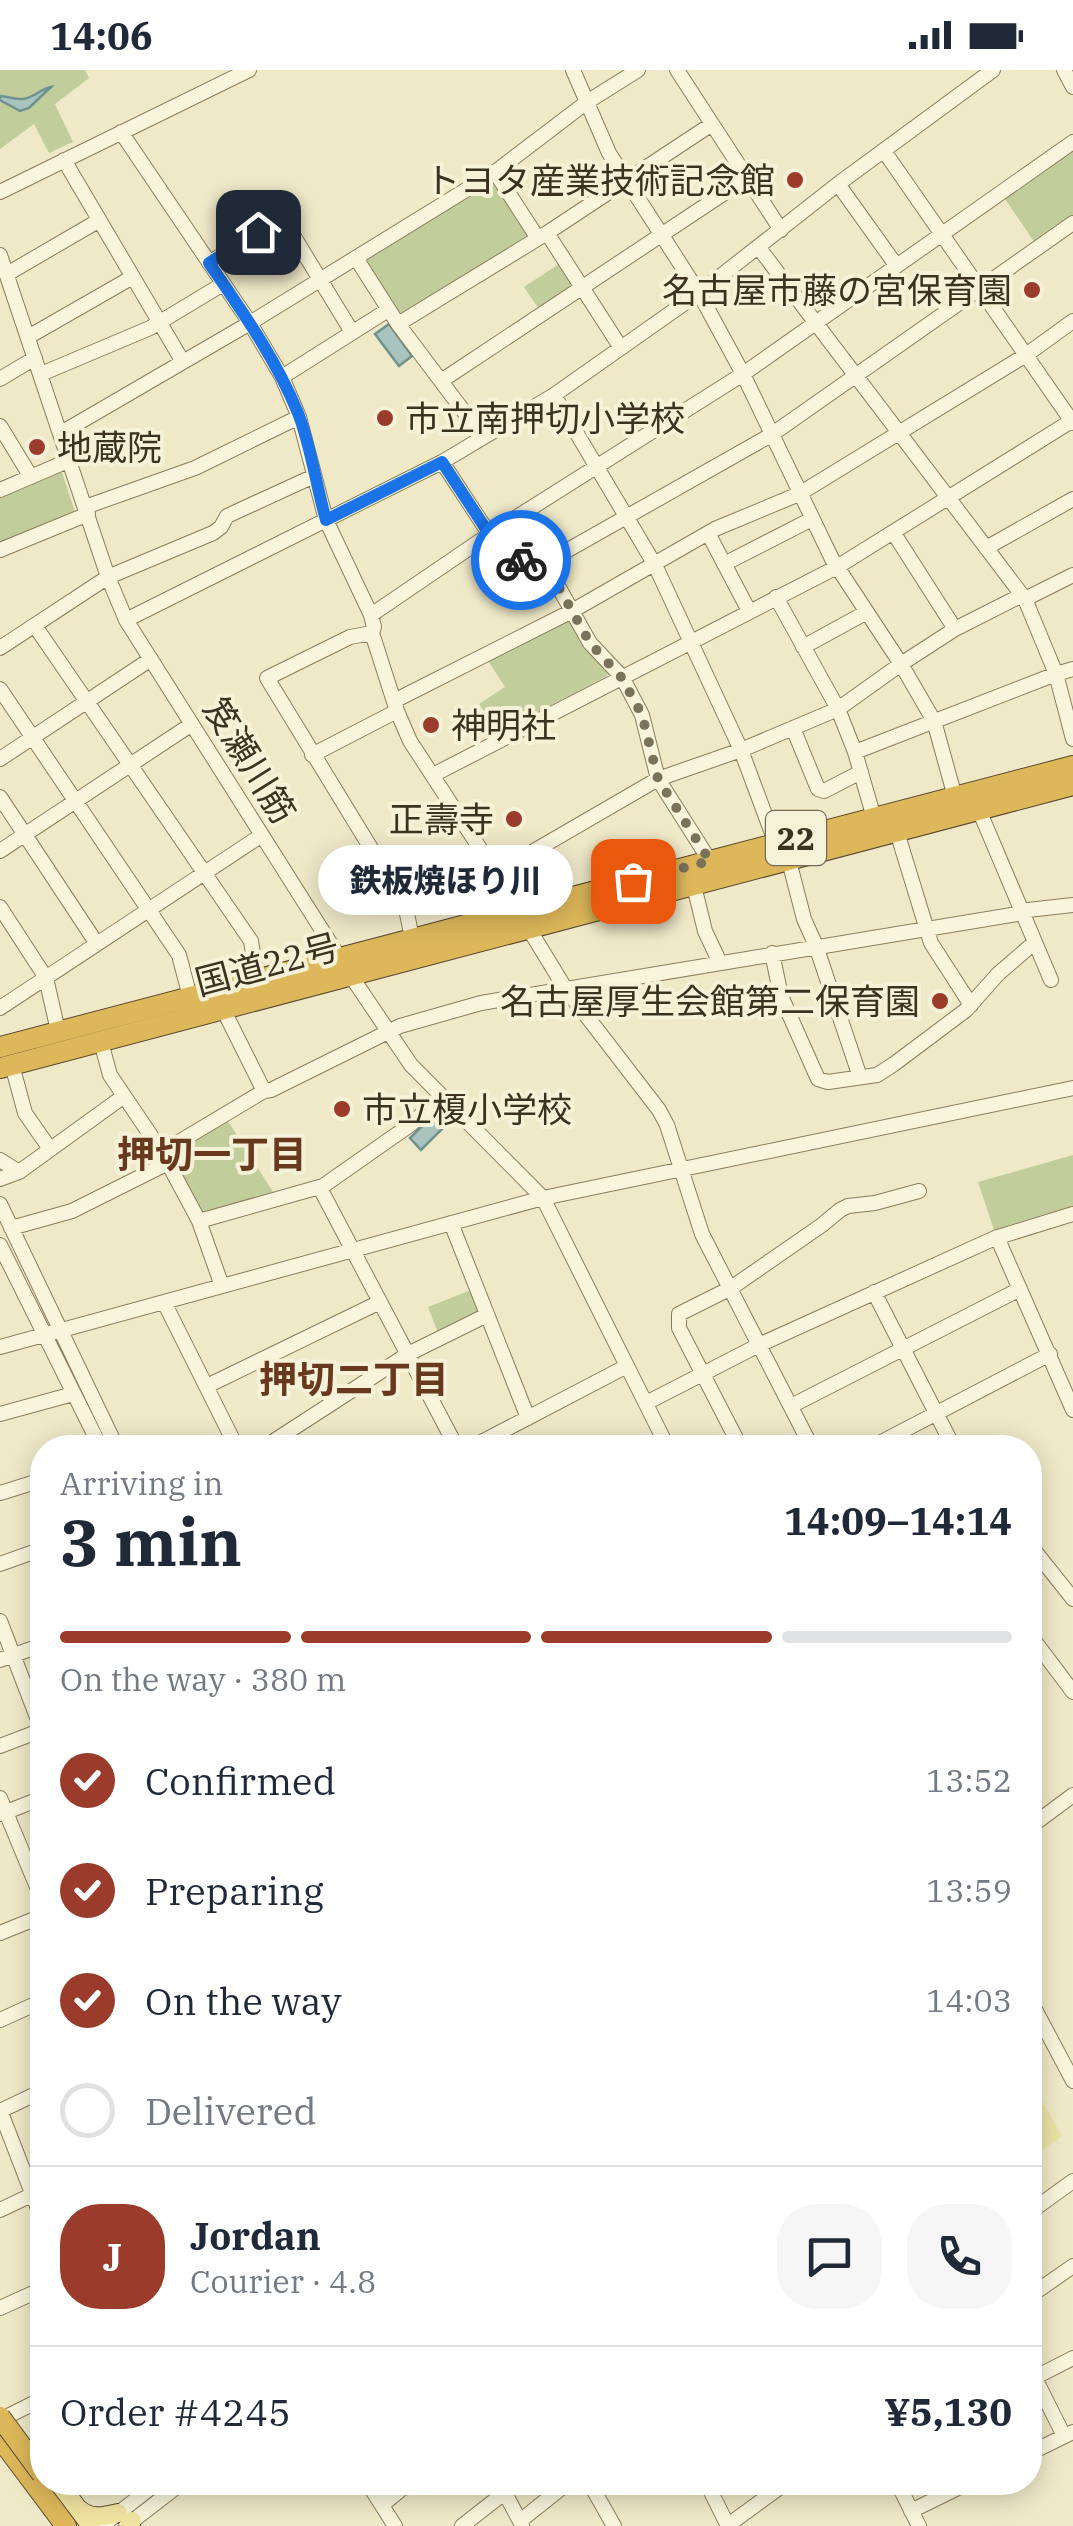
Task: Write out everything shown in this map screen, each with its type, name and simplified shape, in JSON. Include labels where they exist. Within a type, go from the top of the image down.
[{"type":"highway","name":"国道22号","points":[[6,1066],[223,1009],[412,938],[694,886],[874,818],[1073,766]]},
{"type":"highway","name":"国道22号","points":[[0,1047],[257,979],[345,966],[524,920],[710,861],[897,832],[1073,785]]},
{"type":"highway","points":[[2,2415],[30,2456]]},
{"type":"highway","points":[[0,2441],[30,2483]]},
{"type":"highway","points":[[39,2495],[59,2523]]},
{"type":"main road","points":[[2,2415],[30,2449]]},
{"type":"main road","points":[[78,2513],[126,2522]]},
{"type":"main road","points":[[78,2513],[91,2526]]},
{"type":"street","points":[[0,192],[249,70]]},
{"type":"street","points":[[573,70],[609,153],[699,293],[743,374],[837,567],[934,720],[955,797]]},
{"type":"street","points":[[61,433],[250,323],[495,172],[587,102],[638,70]]},
{"type":"street","points":[[677,70],[781,230]]},
{"type":"street","points":[[126,620],[442,462],[554,394],[699,293],[993,70]]},
{"type":"street","points":[[1064,70],[1073,87]]},
{"type":"street","points":[[398,324],[712,124]]},
{"type":"street","points":[[121,132],[250,323],[282,378],[299,416],[326,520],[371,615],[372,634],[410,741],[494,869],[565,988],[659,1110],[702,1234],[806,1435]]},
{"type":"street","points":[[371,615],[490,534],[743,374],[1073,142]]},
{"type":"street","points":[[433,775],[837,567],[1073,421],[884,151]]},
{"type":"street","points":[[64,160],[183,362]]},
{"type":"street","points":[[495,172],[582,288],[621,348]]},
{"type":"street","points":[[441,382],[748,178]]},
{"type":"street","points":[[838,184],[896,265]]},
{"type":"street","points":[[209,263],[282,217],[352,332]]},
{"type":"street","points":[[6,274],[98,221]]},
{"type":"street","points":[[442,462],[507,561],[530,559],[545,563],[771,434],[1073,223]]},
{"type":"street","points":[[759,248],[1024,597],[1056,674],[1073,738]]},
{"type":"street","name":"笈瀬川筋","points":[[0,254],[108,577],[126,620],[411,1064],[543,1198],[662,1435]]},
{"type":"street","points":[[356,258],[388,310],[483,438]]},
{"type":"street","points":[[28,337],[131,278]]},
{"type":"street","points":[[41,374],[158,324],[223,284]]},
{"type":"street","points":[[282,378],[388,310]]},
{"type":"street","points":[[312,755],[708,533],[800,494],[1026,355],[1073,320]]},
{"type":"street","points":[[0,378],[35,358]]},
{"type":"street","points":[[554,394],[656,565],[741,750],[783,852],[860,1077]]},
{"type":"street","points":[[0,550],[196,468],[299,416]]},
{"type":"street","points":[[0,426],[32,476]]},
{"type":"street","points":[[0,490],[70,460]]},
{"type":"street","points":[[0,648],[108,577],[214,533],[227,516],[314,476]]},
{"type":"street","points":[[986,548],[1073,499]]},
{"type":"street","points":[[724,564],[812,519]]},
{"type":"street","points":[[893,532],[955,629]]},
{"type":"street","points":[[708,533],[748,611]]},
{"type":"street","points":[[545,563],[590,643],[622,678],[642,715],[658,779],[710,861]]},
{"type":"street","points":[[405,904],[494,869],[658,779],[741,750],[838,709],[955,629],[1073,575]]},
{"type":"street","points":[[776,598],[838,709],[856,752],[874,818]]},
{"type":"street","points":[[803,647],[867,612]]},
{"type":"street","points":[[34,626],[251,941],[257,979]]},
{"type":"street","points":[[372,634],[350,637],[267,678],[405,904],[412,938]]},
{"type":"street","points":[[0,759],[150,659]]},
{"type":"street","points":[[856,752],[1073,669]]},
{"type":"street","points":[[0,689],[180,954],[190,997]]},
{"type":"street","points":[[0,851],[192,724]]},
{"type":"street","points":[[793,728],[818,789],[824,791],[861,772]]},
{"type":"street","points":[[0,797],[97,944]]},
{"type":"street","points":[[979,810],[1051,980]]},
{"type":"street","points":[[897,832],[937,954],[971,1005]]},
{"type":"street","points":[[0,1008],[262,835]]},
{"type":"street","points":[[694,886],[705,931],[720,963]]},
{"type":"street","points":[[11,1228],[72,1210],[165,1157],[264,1091],[388,1031],[480,1003],[1073,905]]},
{"type":"street","points":[[0,908],[46,978],[58,1032]]},
{"type":"street","points":[[772,953],[780,996],[818,1078],[828,1082],[877,1074],[894,1064],[971,1005],[998,974],[1035,942]]},
{"type":"street","points":[[223,1009],[264,1091]]},
{"type":"street","points":[[101,1042],[110,1075],[165,1157],[199,1221],[222,1286]]},
{"type":"street","points":[[6,1066],[24,1113],[50,1149]]},
{"type":"street","points":[[0,1347],[543,1198],[1073,1088]]},
{"type":"street","points":[[0,1179],[19,1172],[124,1096]]},
{"type":"street","points":[[199,1221],[320,1188],[410,1125],[442,1096]]},
{"type":"street","points":[[0,1160],[19,1172]]},
{"type":"street","points":[[320,1188],[450,1435]]},
{"type":"street","points":[[734,1435],[679,1328],[679,1314],[731,1288],[840,1210],[920,1191]]},
{"type":"street","points":[[0,1204],[111,1435]]},
{"type":"street","points":[[646,1403],[760,1344],[997,1237],[1073,1214]]},
{"type":"street","points":[[451,1223],[528,1418]]},
{"type":"street","points":[[997,1237],[1073,1410]]},
{"type":"street","points":[[0,1245],[94,1435]]},
{"type":"street","points":[[791,1406],[1020,1289]]},
{"type":"street","points":[[874,1292],[947,1435]]},
{"type":"street","points":[[164,1302],[232,1435]]},
{"type":"street","points":[[207,1386],[380,1302]]},
{"type":"street","points":[[283,1435],[408,1354],[487,1315]]},
{"type":"street","points":[[895,1435],[1050,1354]]},
{"type":"street","points":[[495,1435],[627,1366]]},
{"type":"street","points":[[0,1414],[73,1394]]},
{"type":"street","points":[[0,1493],[30,1484]]},
{"type":"street","points":[[0,1564],[30,1553]]},
{"type":"street","points":[[1042,1560],[1073,1599]]},
{"type":"street","points":[[0,1621],[7,1658],[30,1705]]},
{"type":"street","points":[[1042,1647],[1068,1672],[1073,1692]]},
{"type":"street","points":[[0,1746],[30,1735]]},
{"type":"street","points":[[1042,1819],[1073,1795]]},
{"type":"street","points":[[30,1801],[2,1808],[30,1872]]},
{"type":"street","points":[[0,1933],[30,1921]]},
{"type":"street","points":[[0,2020],[30,2007]]},
{"type":"street","points":[[1042,2025],[1073,2081]]},
{"type":"street","points":[[30,2097],[0,2111],[30,2175]]},
{"type":"street","points":[[1042,2204],[1073,2182]]},
{"type":"street","points":[[0,2210],[30,2196]]},
{"type":"street","points":[[1042,2288],[1073,2266]]},
{"type":"street","points":[[0,2308],[30,2294]]},
{"type":"street","points":[[1042,2371],[1073,2358]]},
{"type":"street","points":[[1042,2391],[1069,2434],[1042,2447]]},
{"type":"street","points":[[2,2415],[30,2404]]},
{"type":"street","points":[[126,2522],[148,2495]]},
{"type":"street","points":[[102,2526],[126,2522],[165,2495]]},
{"type":"street","points":[[375,2495],[395,2526]]},
{"type":"street","points":[[382,2505],[394,2495]]},
{"type":"street","points":[[462,2526],[495,2495]]},
{"type":"street","points":[[506,2495],[521,2524],[554,2495]]},
{"type":"street","points":[[596,2495],[614,2526]]},
{"type":"street","points":[[712,2495],[728,2526],[769,2495]]},
{"type":"street","points":[[903,2495],[918,2526]]},
{"type":"street","points":[[911,2511],[944,2495]]},
{"type":"green space","points":[[0,70],[85,70],[89,78],[55,104],[73,142],[49,153],[34,124],[0,149]]},
{"type":"green space","points":[[1073,147],[1073,216],[1035,243],[1003,196]]},
{"type":"green space","points":[[491,182],[498,185],[530,233],[528,238],[405,314],[396,312],[367,260]]},
{"type":"green space","points":[[562,262],[576,284],[541,312],[524,287]]},
{"type":"green space","points":[[61,469],[75,512],[0,545],[0,495]]},
{"type":"green space","points":[[569,618],[609,667],[607,676],[498,733],[479,704],[505,687],[487,659]]},
{"type":"green space","points":[[226,1118],[275,1195],[200,1214],[171,1151]]},
{"type":"green space","points":[[1073,1155],[1073,1206],[994,1230],[978,1182]]},
{"type":"green space","points":[[471,1290],[479,1310],[438,1333],[428,1307]]},
{"type":"sand","points":[[1042,2101],[1062,2136],[1042,2150]]},
{"type":"water","points":[[51,87],[29,108],[20,111],[0,100],[0,96],[27,98]]},
{"type":"water","points":[[389,324],[412,356],[399,366],[375,334]]},
{"type":"water","points":[[438,1110],[450,1121],[421,1150],[410,1138]]},
{"type":"way so far","points":[[521,560],[545,563],[590,643],[622,678],[642,715],[658,779],[710,861],[633,881]]},
{"type":"place","name":"トヨタ産業技術記念館","points":[[795,180]]},
{"type":"place","name":"名古屋市藤の宮保育園","points":[[1032,290]]},
{"type":"place","name":"市立南押切小学校","points":[[385,418]]},
{"type":"place","name":"地蔵院","points":[[37,447]]},
{"type":"place","name":"神明社","points":[[431,725]]},
{"type":"place","name":"正壽寺","points":[[514,819]]},
{"type":"place","name":"鉄板焼ほり川","points":[[633,881]]},
{"type":"place","name":"名古屋厚生会館第二保育園","points":[[940,1001]]},
{"type":"place","name":"市立榎小学校","points":[[342,1109]]},
{"type":"district","name":"押切一丁目","points":[[212,1153]]},
{"type":"district","name":"押切二丁目","points":[[354,1378]]},
{"type":"route","points":[[258,232],[209,263],[282,378],[299,416],[326,520],[442,462],[507,561],[521,560]]}]
